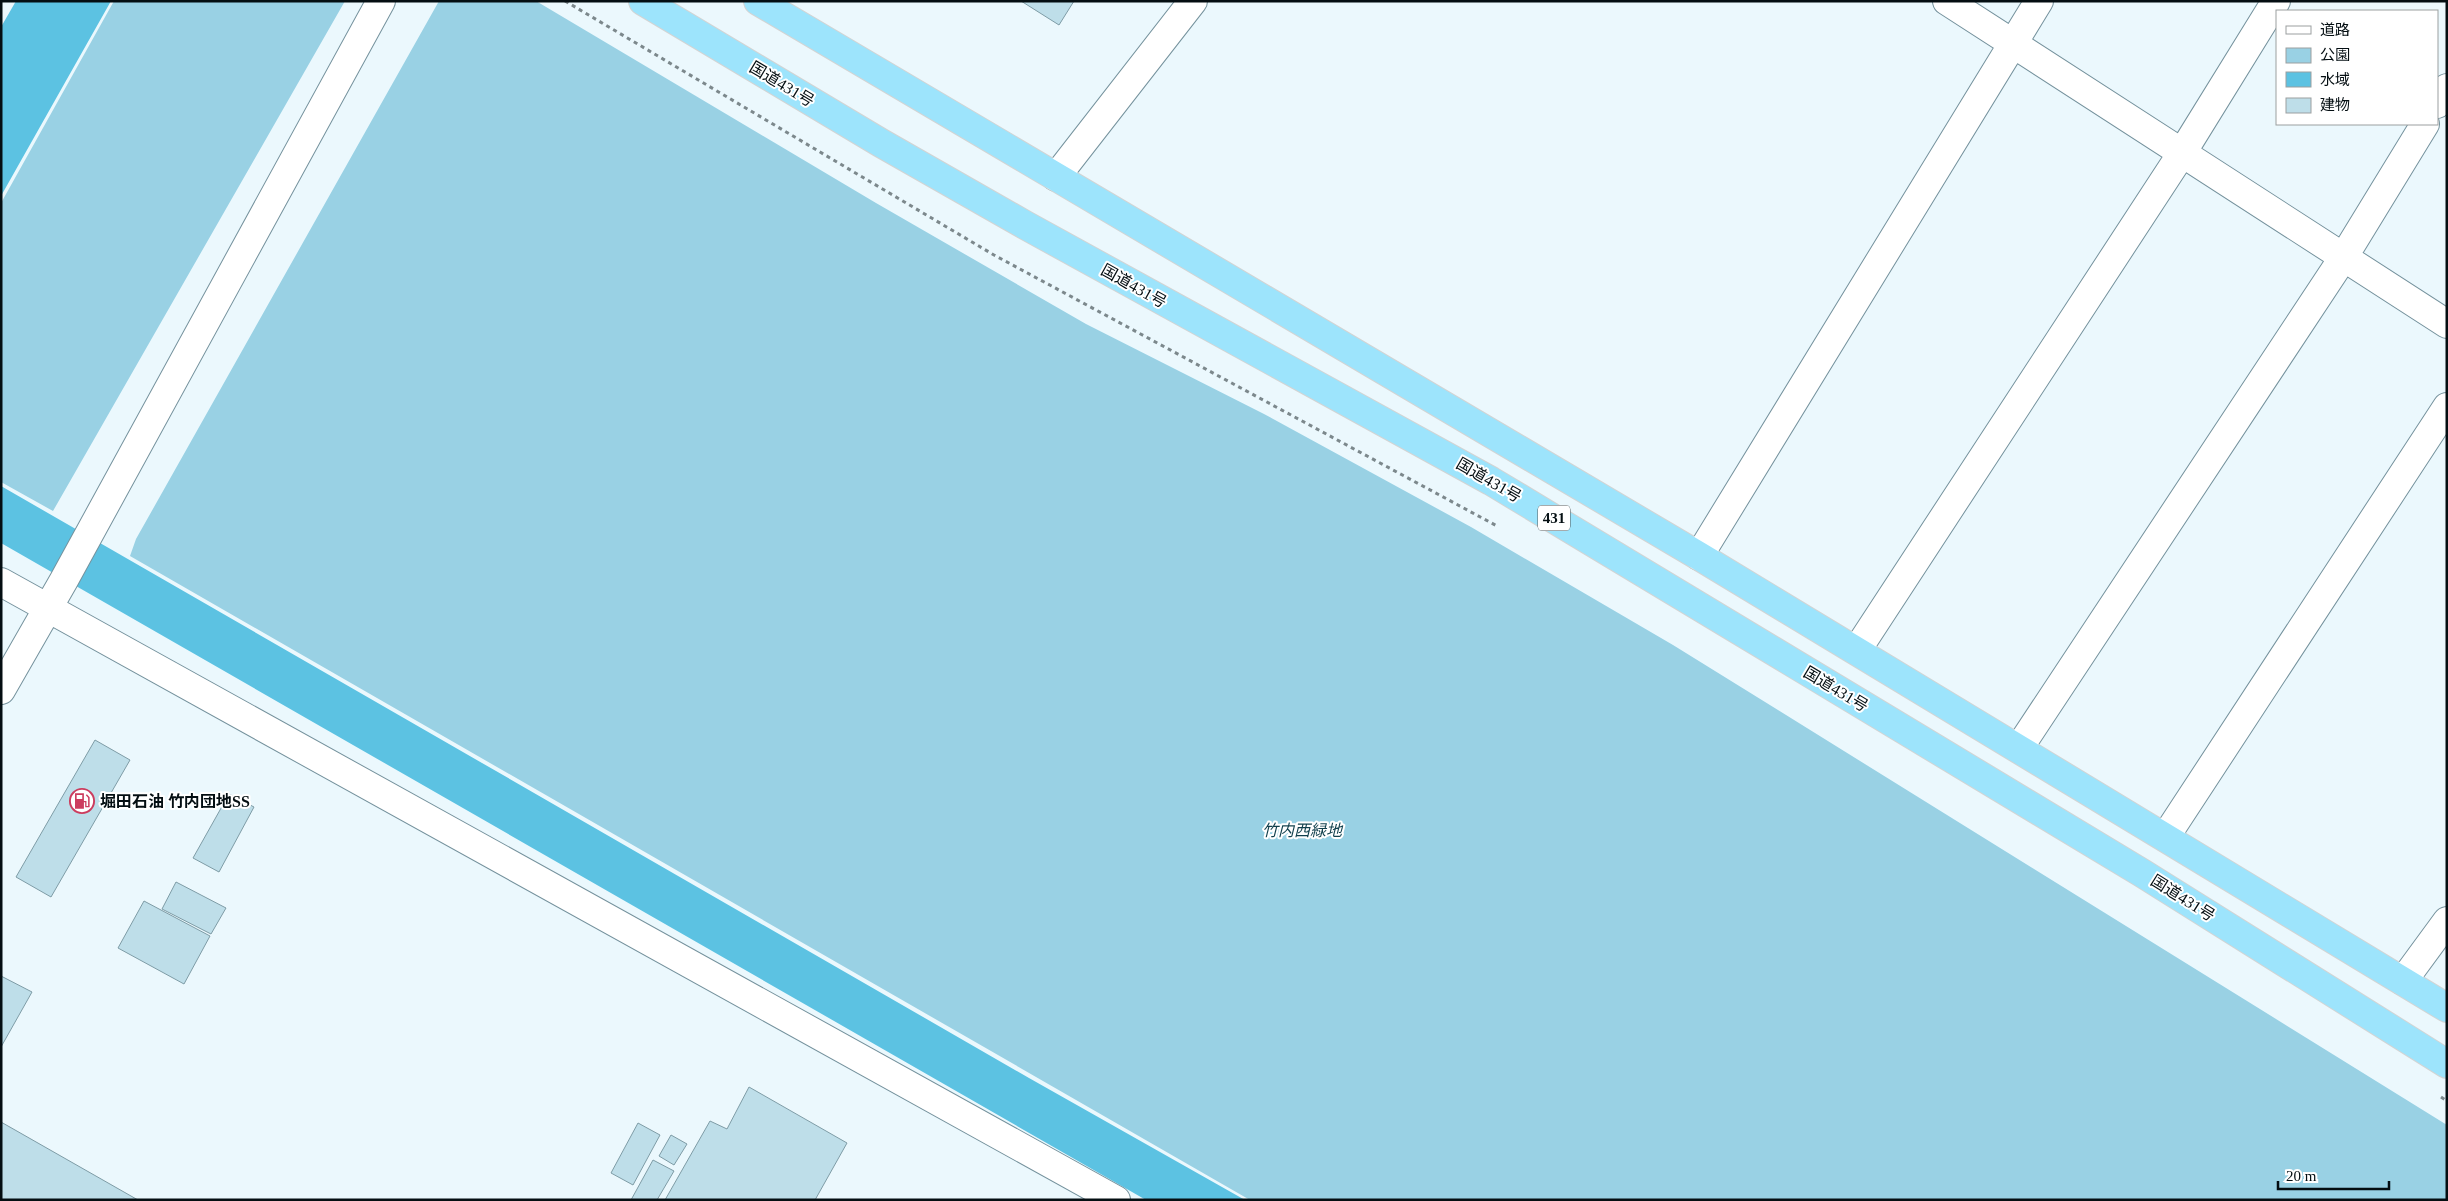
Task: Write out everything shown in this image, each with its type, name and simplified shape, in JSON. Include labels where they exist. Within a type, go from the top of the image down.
[{"type":"highway","name":"国道431号","points":[[643,1],[881,143],[1025,225],[1491,481],[2142,873],[2447,1064]]},
{"type":"highway","name":"431","points":[[758,1],[1699,556],[2166,836],[2447,1008]]},
{"type":"street","points":[[1,690],[64,580],[381,1]]},
{"type":"street","points":[[1056,177],[1193,1]]},
{"type":"street","points":[[1947,1],[2447,324]]},
{"type":"street","points":[[1699,556],[2039,1]]},
{"type":"street","points":[[1856,650],[2182,153],[2276,1]]},
{"type":"street","points":[[2438,102],[2447,88]]},
{"type":"street","points":[[2019,748],[2343,258],[2424,125]]},
{"type":"street","points":[[2166,836],[2447,407]]},
{"type":"street","points":[[1,582],[1116,1200]]},
{"type":"street","points":[[2404,982],[2447,921]]},
{"type":"path","points":[[565,1],[994,255],[1500,528]]},
{"type":"path","points":[[2438,1096],[2447,1101]]},
{"type":"green space","points":[[114,1],[345,1],[53,511],[1,482],[1,203]]},
{"type":"green space","name":"竹内西緑地","points":[[439,1],[536,1],[876,203],[1086,324],[1264,414],[1471,527],[1673,645],[2447,1125],[2447,1200],[1250,1200],[130,556],[136,539]]},
{"type":"water","points":[[16,1],[111,1],[1,196],[1,27]]},
{"type":"water","points":[[1,486],[1029,1078],[1245,1200],[1146,1200],[1,543]]},
{"type":"building","points":[[1021,1],[1074,1],[1059,25]]},
{"type":"building","points":[[95,740],[130,760],[51,897],[16,877]]},
{"type":"building","points":[[229,794],[254,807],[219,872],[193,858]]},
{"type":"building","points":[[176,882],[226,908],[211,934],[162,909]]},
{"type":"building","points":[[144,901],[210,936],[184,984],[118,948]]},
{"type":"building","points":[[1,976],[32,992],[1,1047]]},
{"type":"building","points":[[749,1087],[847,1143],[815,1200],[665,1200],[710,1121],[727,1129]]},
{"type":"building","points":[[1,1122],[138,1200],[1,1200]]},
{"type":"building","points":[[638,1123],[660,1135],[633,1185],[611,1173]]},
{"type":"building","points":[[671,1135],[687,1144],[674,1165],[659,1156]]},
{"type":"building","points":[[653,1160],[674,1171],[657,1200],[631,1200]]},
{"type":"place","name":"堀田石油 竹内団地SS","points":[[82,801]]}]
